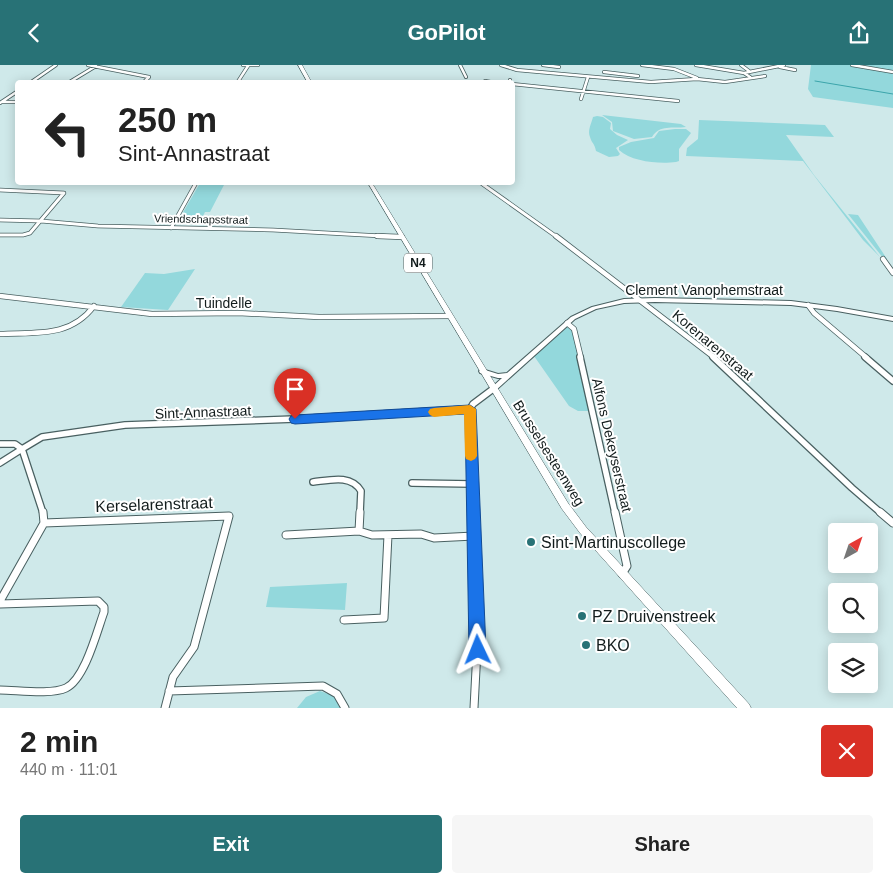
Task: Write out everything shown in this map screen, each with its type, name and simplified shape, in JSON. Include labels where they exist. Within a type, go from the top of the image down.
[{"type":"main road","points":[[300,65],[308,80]]},
{"type":"main road","name":"Brusselsesteenweg","points":[[371,185],[564,506],[622,574],[745,708]]},
{"type":"street","points":[[34,80],[56,65]]},
{"type":"street","points":[[88,65],[148,77],[146,80]]},
{"type":"street","points":[[108,68],[116,65]]},
{"type":"street","points":[[243,65],[258,65]]},
{"type":"street","points":[[460,65],[466,77]]},
{"type":"street","points":[[501,65],[516,70],[651,83],[697,79],[725,82],[765,76],[759,72],[749,71],[744,73]]},
{"type":"street","points":[[542,72],[544,65],[559,67]]},
{"type":"street","points":[[642,65],[674,69],[697,79]]},
{"type":"street","points":[[698,65],[744,73],[750,77]]},
{"type":"street","points":[[741,65],[749,71]]},
{"type":"street","points":[[759,72],[784,65]]},
{"type":"street","points":[[852,65],[893,72]]},
{"type":"street","points":[[73,80],[96,66]]},
{"type":"street","points":[[239,80],[248,66]]},
{"type":"street","points":[[779,67],[796,70]]},
{"type":"street","points":[[604,72],[638,76]]},
{"type":"street","points":[[625,81],[627,75]]},
{"type":"street","points":[[581,99],[588,77]]},
{"type":"street","points":[[515,84],[656,101],[678,101]]},
{"type":"street","points":[[546,92],[549,84]]},
{"type":"street","points":[[617,100],[618,91]]},
{"type":"street","points":[[1,102],[15,93]]},
{"type":"street","points":[[656,95],[656,101]]},
{"type":"street","points":[[1,102],[15,102]]},
{"type":"street","points":[[171,228],[195,185]]},
{"type":"street","name":"Korenarenstraat","points":[[484,185],[573,248],[712,356],[852,488],[893,523]]},
{"type":"street","points":[[0,190],[64,192],[27,235],[0,235]]},
{"type":"street","name":"Vriendschapsstraat","points":[[0,220],[171,228],[273,230],[402,237]]},
{"type":"street","points":[[883,259],[893,273]]},
{"type":"street","name":"Tuindelle","points":[[0,296],[152,314],[238,313],[319,317],[449,316]]},
{"type":"street","name":"Clement Vanophemstraat","points":[[493,389],[567,323],[580,314],[594,308],[638,300],[767,302],[808,305],[893,319]]},
{"type":"street","points":[[808,305],[814,313],[893,381]]},
{"type":"street","points":[[0,334],[60,329],[74,325],[85,317],[94,306]]},
{"type":"street","name":"Alfons Dekeyserstraat","points":[[567,323],[574,329],[610,486],[627,566],[622,574]]},
{"type":"street","points":[[482,371],[507,375]]},
{"type":"street","points":[[474,708],[478,650],[470,409],[473,404],[493,389]]},
{"type":"street","name":"Sint-Annastraat","points":[[0,463],[42,437],[84,429],[125,425],[295,419],[470,409]]},
{"type":"street","points":[[0,444],[15,444],[22,449],[44,516],[44,523],[0,601]]},
{"type":"street","points":[[313,482],[349,479],[359,486],[361,491],[359,531]]},
{"type":"street","points":[[412,483],[472,484]]},
{"type":"street","name":"Kerselarenstraat","points":[[44,523],[229,516],[194,647],[176,671],[165,708]]},
{"type":"street","points":[[286,535],[359,531],[372,535],[421,534],[434,538],[474,536]]},
{"type":"street","points":[[344,620],[384,618],[388,535]]},
{"type":"street","points":[[0,604],[98,601],[104,607],[104,612],[79,674],[72,685],[61,690],[0,690]]},
{"type":"street","points":[[169,691],[323,686],[332,688],[341,697],[345,708]]},
{"type":"shaded area","points":[[811,65],[893,65],[893,108],[813,97],[808,89]]},
{"type":"shaded area","points":[[602,115],[681,124],[686,127],[667,128],[659,130],[652,137],[634,139],[613,131],[612,122]]},
{"type":"shaded area","points":[[593,117],[603,117],[611,123],[610,129],[628,140],[616,148],[620,154],[618,156],[609,157],[596,151],[589,132]]},
{"type":"shaded area","points":[[699,120],[825,125],[834,137],[786,135],[814,175],[880,257],[863,240],[803,161],[686,156],[687,148],[698,139]]},
{"type":"shaded area","points":[[686,129],[691,133],[679,149],[679,161],[662,163],[638,160],[619,150],[619,147],[631,142],[654,138],[659,131]]},
{"type":"shaded area","points":[[199,185],[224,185],[210,212],[205,212],[203,216],[181,216]]},
{"type":"shaded area","points":[[848,214],[858,215],[887,259],[884,259]]},
{"type":"shaded area","points":[[195,269],[168,310],[121,307],[145,273],[164,274]]},
{"type":"shaded area","points":[[567,327],[572,329],[591,411],[578,411],[569,406],[534,356]]},
{"type":"shaded area","points":[[347,583],[345,610],[266,607],[270,587]]},
{"type":"shaded area","points":[[320,691],[334,696],[340,708],[297,708],[306,697]]},
{"type":"waterway","points":[[815,81],[893,94]]},
{"type":"slow traffic","points":[[434,412],[470,409],[471,456]]},
{"type":"place","name":"Sint-Martinuscollege","points":[[531,542]]},
{"type":"place","name":"PZ Druivenstreek","points":[[582,616]]},
{"type":"place","name":"BKO","points":[[586,645]]},
{"type":"route","points":[[295,419],[470,409],[478,650]]}]
